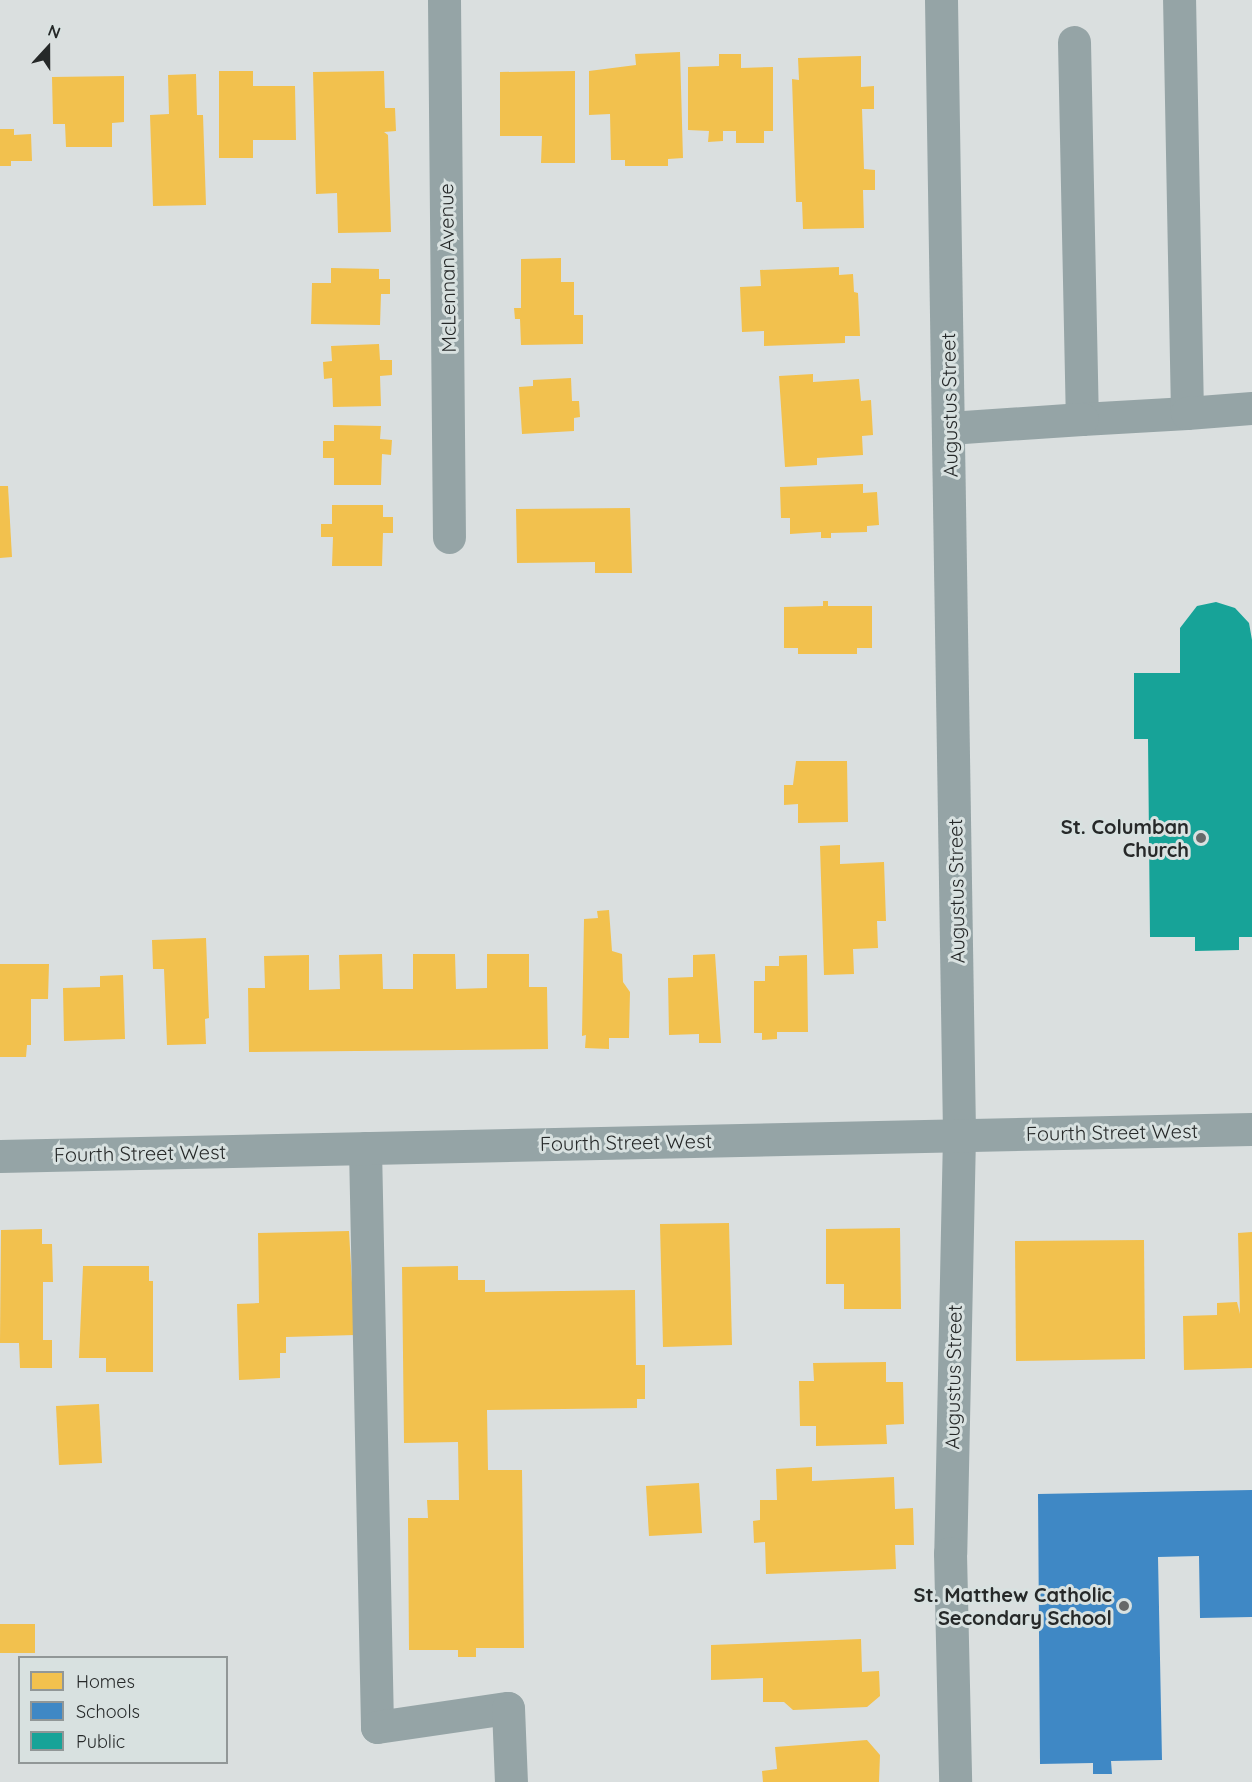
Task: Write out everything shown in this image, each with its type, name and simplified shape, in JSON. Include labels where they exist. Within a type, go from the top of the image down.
[{"type":"street","name":"McLennan Avenue","points":[[444,0],[449,537]]},
{"type":"street","name":"Augustus Street","points":[[941,0],[950,429],[959,1135],[950,1553],[955,1782]]},
{"type":"street","points":[[1179,0],[1187,413]]},
{"type":"street","points":[[1074,42],[1082,419]]},
{"type":"street","points":[[950,429],[1252,408]]},
{"type":"street","name":"Fourth Street West","points":[[0,1156],[1252,1130]]},
{"type":"street","points":[[366,1148],[378,1727],[508,1708],[512,1782]]},
{"type":"building: Homes","points":[[680,52],[683,158],[668,159],[668,166],[625,166],[625,160],[611,160],[610,114],[589,115],[589,71],[636,65],[635,54]]},
{"type":"building: Homes","points":[[719,54],[741,54],[741,68],[773,67],[773,131],[764,131],[764,143],[736,143],[736,131],[723,131],[723,141],[708,142],[709,131],[688,130],[688,67],[719,66]]},
{"type":"building: Homes","points":[[861,56],[861,87],[874,86],[874,109],[862,109],[864,169],[875,170],[875,190],[863,190],[864,228],[803,229],[802,202],[796,202],[792,79],[799,80],[798,58]]},
{"type":"building: Homes","points":[[219,71],[253,71],[253,86],[295,86],[296,140],[253,140],[253,158],[219,158]]},
{"type":"building: Homes","points":[[384,71],[385,108],[395,108],[396,131],[384,132],[388,135],[391,232],[338,233],[337,193],[316,194],[313,72]]},
{"type":"building: Homes","points":[[575,71],[575,163],[541,163],[542,136],[500,136],[500,72]]},
{"type":"building: Homes","points":[[196,74],[197,115],[203,115],[206,205],[153,206],[150,115],[169,114],[168,75]]},
{"type":"building: Homes","points":[[124,76],[124,122],[112,123],[112,147],[66,147],[65,124],[53,124],[52,77]]},
{"type":"building: Homes","points":[[0,129],[14,129],[14,135],[31,134],[32,161],[11,161],[11,166],[0,166]]},
{"type":"building: Homes","points":[[561,258],[561,282],[574,282],[574,315],[583,315],[583,344],[521,345],[520,319],[515,319],[514,308],[521,308],[521,259]]},
{"type":"building: Homes","points":[[839,267],[839,275],[853,274],[854,292],[858,293],[860,336],[845,336],[845,343],[764,346],[764,331],[742,332],[740,287],[761,286],[760,270]]},
{"type":"building: Homes","points":[[331,268],[379,269],[379,279],[390,279],[390,294],[381,294],[380,325],[311,324],[312,283],[331,283]]},
{"type":"building: Homes","points":[[379,344],[380,360],[392,360],[392,375],[380,376],[381,406],[333,407],[332,378],[324,379],[323,362],[332,361],[331,346]]},
{"type":"building: Homes","points":[[813,374],[813,382],[859,379],[861,401],[871,400],[873,435],[862,436],[863,455],[817,458],[817,465],[785,467],[779,376]]},
{"type":"building: Homes","points":[[571,378],[572,401],[579,401],[580,417],[574,418],[574,431],[522,434],[519,387],[533,386],[533,380]]},
{"type":"building: Homes","points":[[334,425],[381,426],[380,439],[392,440],[391,455],[382,454],[381,485],[334,485],[334,458],[323,458],[323,441],[334,441]]},
{"type":"building: Homes","points":[[863,484],[863,493],[877,492],[879,525],[867,526],[867,532],[831,533],[831,538],[821,538],[821,532],[790,534],[790,518],[781,518],[780,487]]},
{"type":"building: Homes","points":[[0,486],[8,486],[12,557],[0,558]]},
{"type":"building: Homes","points":[[332,505],[383,505],[383,517],[393,517],[393,533],[383,533],[382,566],[332,566],[333,537],[321,537],[321,524],[332,524]]},
{"type":"building: Homes","points":[[630,508],[632,573],[595,573],[595,562],[517,563],[516,509]]},
{"type":"building: Homes","points":[[823,601],[828,601],[828,606],[872,606],[872,648],[857,648],[857,654],[798,654],[798,648],[784,648],[784,607],[823,606]]},
{"type":"building: Homes","points":[[796,761],[847,761],[848,822],[798,823],[798,804],[784,805],[784,785],[793,785]]},
{"type":"building: Homes","points":[[840,845],[840,864],[884,862],[886,921],[877,921],[878,948],[853,949],[854,974],[824,975],[820,846]]},
{"type":"building: Homes","points":[[609,910],[612,951],[622,954],[623,982],[630,992],[629,1038],[609,1038],[609,1049],[585,1048],[586,1035],[582,1036],[584,919],[598,918],[597,911]]},
{"type":"building: Homes","points":[[206,938],[209,1018],[205,1019],[206,1044],[167,1045],[164,969],[153,969],[152,940]]},
{"type":"building: Homes","points":[[382,954],[383,989],[413,989],[413,954],[455,954],[456,989],[487,988],[487,954],[529,954],[529,987],[547,987],[548,1049],[249,1052],[248,988],[265,988],[264,956],[309,955],[309,990],[340,989],[339,955]]},
{"type":"building: Homes","points":[[715,954],[721,1043],[699,1043],[699,1034],[669,1035],[668,978],[693,977],[693,955]]},
{"type":"building: Homes","points":[[807,955],[808,1032],[777,1032],[777,1039],[762,1040],[762,1033],[754,1033],[754,981],[765,981],[765,966],[779,966],[779,956]]},
{"type":"building: Homes","points":[[0,964],[49,964],[48,999],[31,999],[31,1045],[27,1045],[26,1057],[0,1057]]},
{"type":"building: Homes","points":[[123,975],[125,1039],[64,1041],[63,988],[100,987],[100,976]]},
{"type":"building: Homes","points":[[729,1223],[732,1345],[663,1347],[660,1224]]},
{"type":"building: Homes","points":[[900,1228],[901,1309],[844,1309],[844,1284],[826,1284],[826,1229]]},
{"type":"building: Homes","points":[[42,1229],[42,1244],[52,1244],[53,1282],[43,1282],[43,1340],[52,1340],[52,1368],[20,1368],[19,1343],[0,1343],[1,1230]]},
{"type":"building: Homes","points":[[349,1231],[355,1335],[286,1337],[286,1353],[280,1353],[280,1378],[239,1380],[237,1304],[259,1303],[258,1233]]},
{"type":"building: Homes","points":[[1252,1232],[1252,1368],[1184,1370],[1183,1316],[1217,1315],[1217,1303],[1237,1302],[1240,1314],[1238,1233]]},
{"type":"building: Homes","points":[[1144,1240],[1145,1359],[1016,1361],[1015,1241]]},
{"type":"building: Homes","points":[[83,1266],[149,1266],[149,1281],[153,1281],[153,1372],[106,1372],[106,1358],[79,1358]]},
{"type":"building: Homes","points":[[458,1266],[458,1280],[485,1280],[485,1292],[635,1290],[636,1365],[645,1365],[645,1399],[637,1399],[637,1408],[487,1410],[488,1470],[522,1470],[524,1648],[476,1648],[476,1657],[458,1657],[458,1650],[409,1650],[408,1518],[428,1518],[427,1500],[459,1500],[458,1442],[404,1443],[402,1267]]},
{"type":"building: Homes","points":[[886,1362],[886,1382],[903,1382],[904,1424],[886,1425],[887,1444],[816,1446],[816,1426],[800,1426],[799,1381],[814,1381],[813,1363]]},
{"type":"building: Homes","points":[[99,1404],[102,1463],[59,1465],[56,1406]]},
{"type":"building: Homes","points":[[812,1467],[812,1481],[894,1477],[895,1509],[913,1508],[914,1545],[895,1545],[896,1569],[766,1574],[765,1542],[754,1543],[753,1521],[760,1520],[760,1500],[777,1500],[776,1469]]},
{"type":"building: Homes","points":[[699,1483],[702,1533],[649,1536],[646,1486]]},
{"type":"building: Homes","points":[[0,1624],[35,1624],[35,1653],[0,1653]]},
{"type":"building: Homes","points":[[861,1639],[862,1672],[879,1671],[880,1696],[867,1707],[793,1710],[784,1702],[763,1702],[763,1678],[711,1680],[711,1645]]},
{"type":"building: Homes","points":[[867,1740],[880,1755],[879,1782],[763,1782],[762,1771],[777,1769],[775,1747]]},
{"type":"building: Schools","points":[[1252,1490],[1252,1617],[1200,1618],[1199,1556],[1158,1557],[1162,1760],[1111,1761],[1112,1774],[1093,1774],[1093,1763],[1040,1764],[1038,1494]]},
{"type":"building: Public","name":"St. Columban Church","points":[[1216,602],[1235,608],[1249,623],[1252,640],[1252,937],[1239,937],[1239,950],[1195,951],[1195,937],[1150,937],[1148,739],[1134,739],[1134,673],[1180,673],[1180,628],[1197,606]]},
{"type":"place","name":"St. Columban Church","points":[[1201,838]]},
{"type":"place","name":"St. Matthew Catholic Secondary School","points":[[1124,1606]]}]
